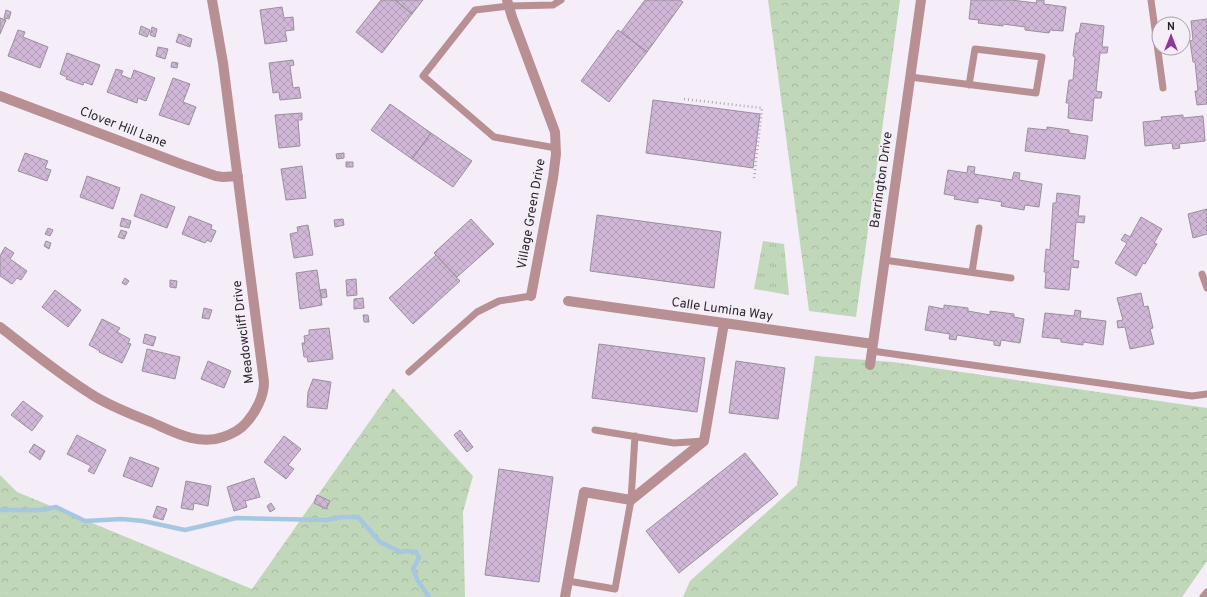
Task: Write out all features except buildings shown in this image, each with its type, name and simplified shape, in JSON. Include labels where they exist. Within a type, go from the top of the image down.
[{"type":"street","name":"Meadowcliff Drive","points":[[0,327],[53,368],[92,395],[187,438],[216,440],[231,435],[244,426],[252,417],[264,391],[264,382],[223,63],[212,0]]},
{"type":"street","name":"Barrington Drive","points":[[870,365],[921,0]]},
{"type":"street","name":"Village Green Drive","points":[[508,3],[555,132],[556,148],[553,178],[531,296]]},
{"type":"street","name":"Clover Hill Lane","points":[[0,96],[216,176],[238,176]]},
{"type":"street","name":"Calle Lumina Way","points":[[568,301],[724,323],[872,348]]},
{"type":"street","points":[[564,597],[584,492],[631,500],[704,441],[724,323]]},
{"type":"lane","points":[[556,148],[494,137],[423,76],[475,10],[508,3],[553,5],[561,0]]},
{"type":"lane","points":[[1151,0],[1163,88]]},
{"type":"lane","points":[[910,77],[969,85],[1036,93],[1042,57],[974,49],[969,85]]},
{"type":"lane","points":[[972,272],[979,228]]},
{"type":"lane","points":[[884,260],[1011,278]]},
{"type":"lane","points":[[1202,274],[1207,288]]},
{"type":"lane","points":[[408,372],[478,312],[499,301],[531,296]]},
{"type":"lane","points":[[872,348],[1192,396],[1207,394]]},
{"type":"lane","points":[[595,430],[674,443],[704,441]]},
{"type":"lane","points":[[568,580],[615,589],[631,500],[635,436]]},
{"type":"lane","points":[[1203,597],[1207,592]]},
{"type":"path","points":[[684,99],[762,108],[754,178]]},
{"type":"green space","points":[[768,0],[900,0],[856,317],[809,311]]},
{"type":"green space","points":[[763,241],[784,244],[789,295],[754,289]]},
{"type":"green space","points":[[815,356],[893,362],[1207,408],[1207,561],[1182,597],[683,597],[690,581],[797,485]]},
{"type":"green space","points":[[393,388],[473,476],[463,512],[465,597],[0,597],[0,475],[17,492],[252,589]]},
{"type":"waterway","points":[[0,510],[42,510],[56,507],[85,521],[122,519],[143,521],[185,530],[236,518],[325,520],[343,517],[358,517],[380,542],[401,552],[416,552],[419,558],[413,569],[418,581],[429,597]]}]
